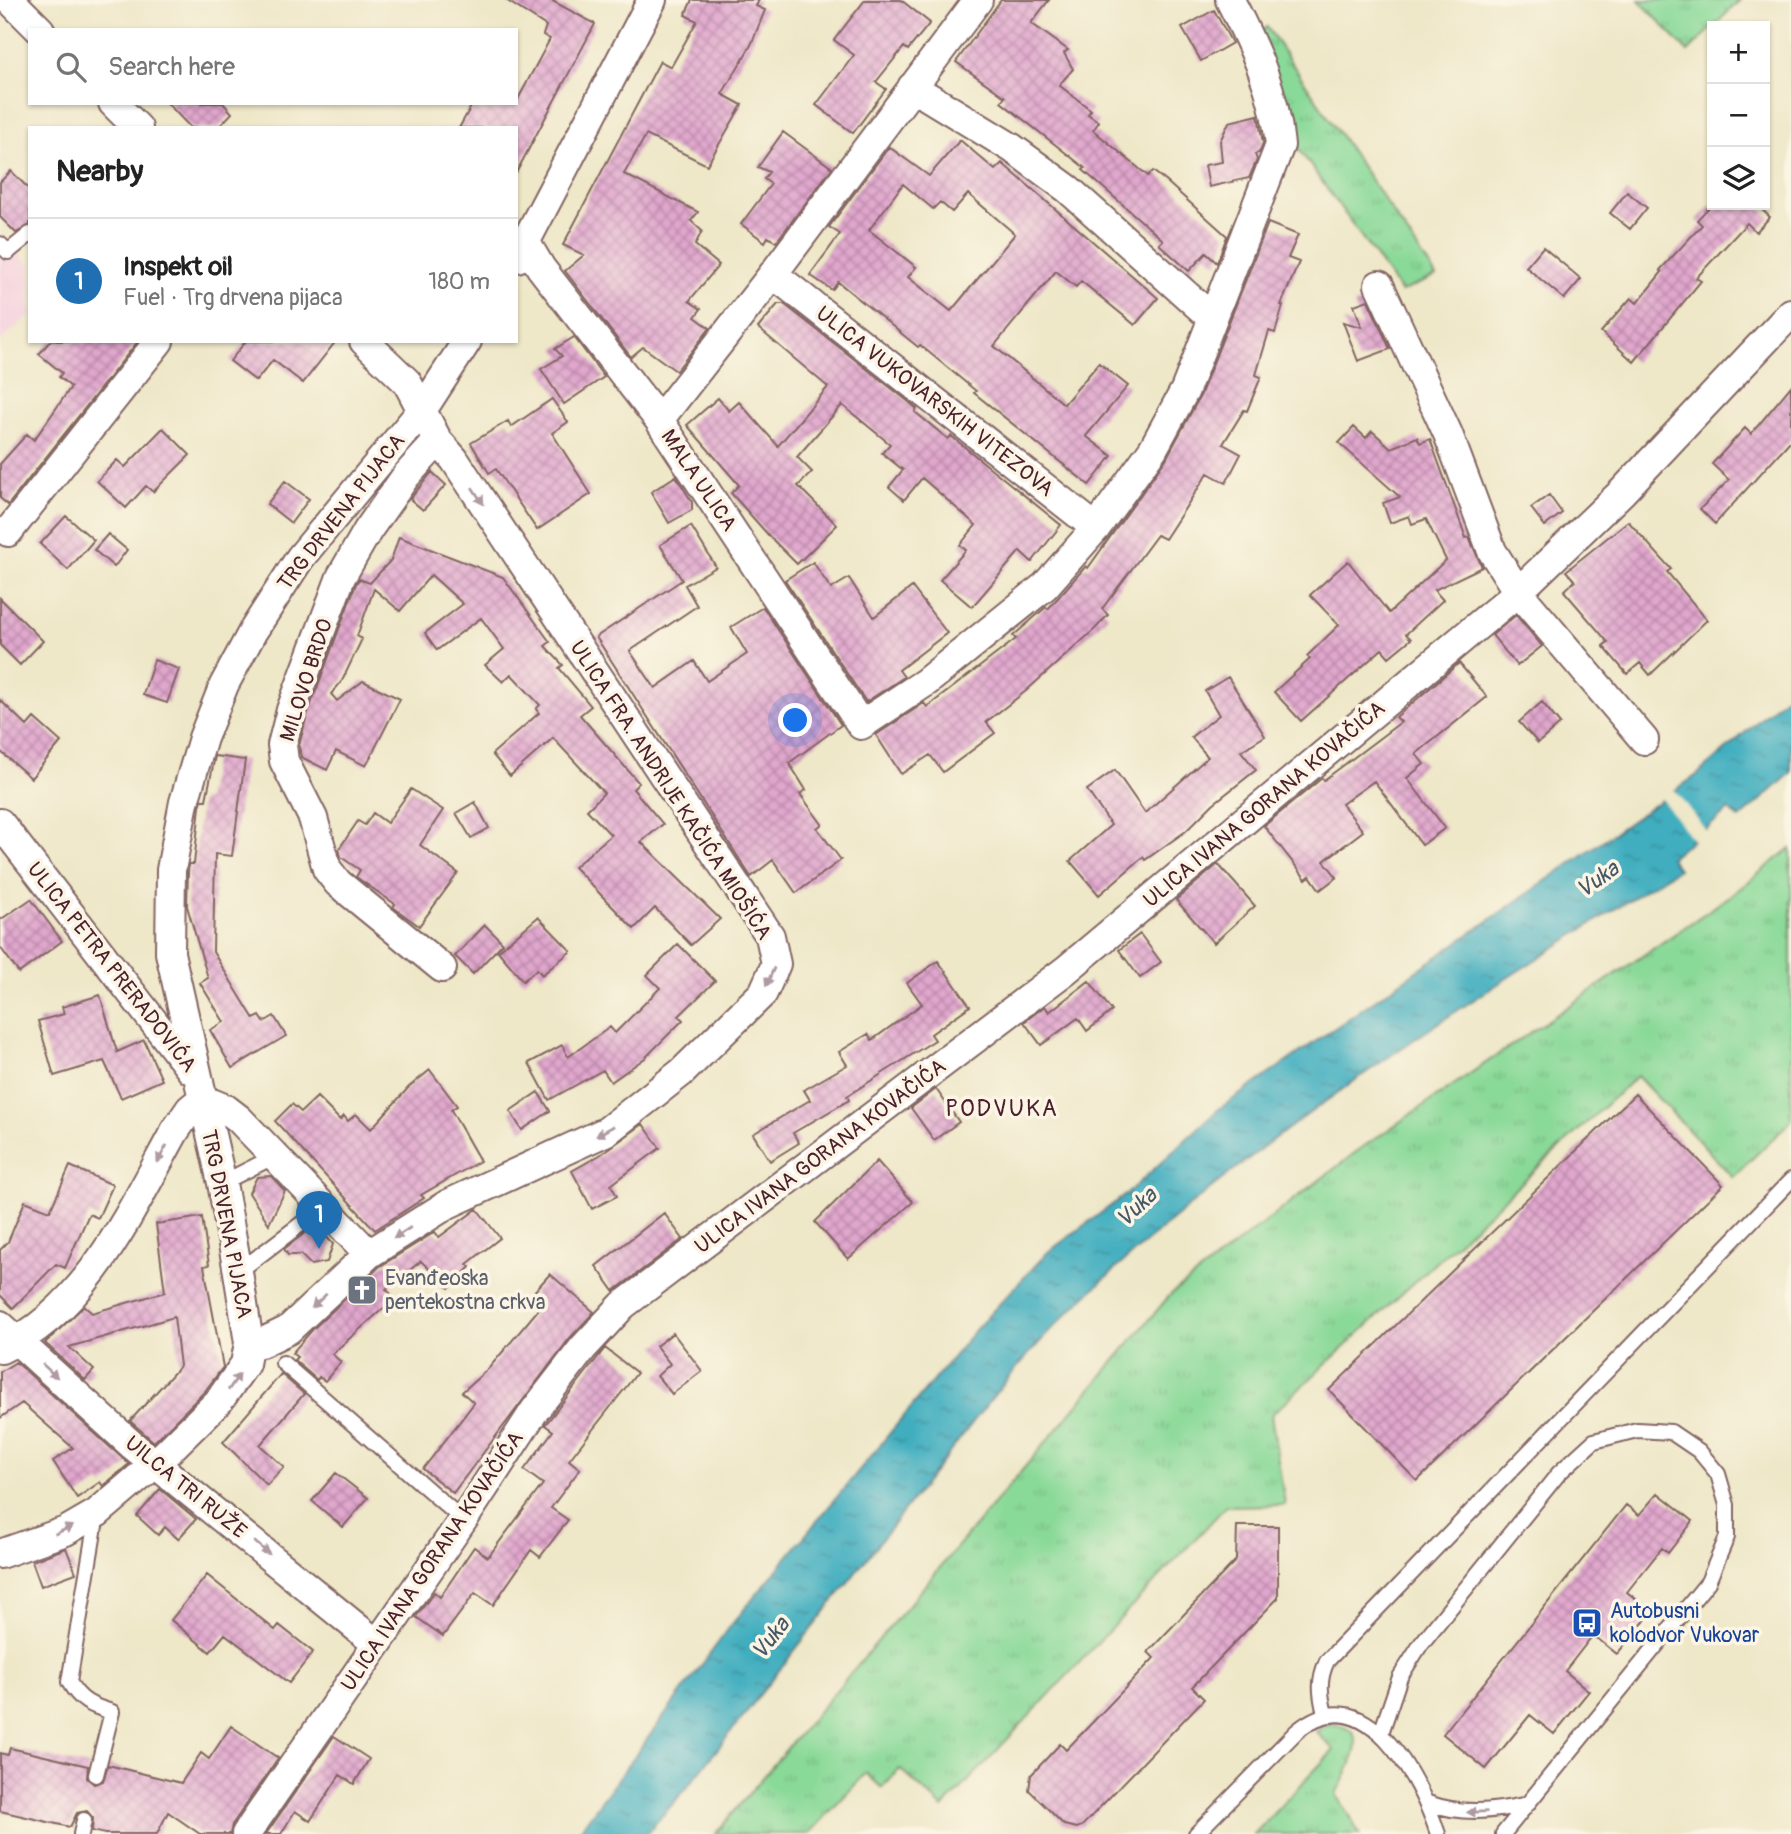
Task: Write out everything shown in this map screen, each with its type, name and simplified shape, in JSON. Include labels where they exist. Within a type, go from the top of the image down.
[{"type":"street","points":[[10,0],[38,28]]},
{"type":"street","points":[[521,251],[652,0]]},
{"type":"street","points":[[659,420],[774,274],[978,0]]},
{"type":"street","points":[[1096,528],[1153,449],[1185,390],[1280,145],[1275,102],[1230,0]]},
{"type":"street","points":[[912,87],[1012,148],[1068,189],[1212,318]]},
{"type":"street","points":[[115,105],[135,126]]},
{"type":"street","name":"MALA ULICA","points":[[521,251],[541,268],[659,420],[861,725],[926,682],[990,633],[1045,586],[1096,528]]},
{"type":"street","name":"ULICA VUKOVARSKIH VITEZOVA","points":[[774,274],[1096,528]]},
{"type":"street","points":[[1379,285],[1448,434],[1492,551],[1518,592],[1644,740]]},
{"type":"street","name":"ULICA IVANA GORANA KOVAČIĆA","points":[[246,1834],[463,1520],[535,1410],[583,1348],[624,1305],[1066,970],[1518,592],[1622,492],[1791,313]]},
{"type":"street","points":[[8,532],[157,343]]},
{"type":"street","points":[[366,343],[407,382],[438,441]]},
{"type":"street","name":"TRG DRVENA PIJACA","points":[[200,1089],[233,1114],[369,1254],[288,1329],[261,1343],[249,1343],[222,1183],[200,1089],[170,953],[173,859],[188,789],[203,738],[224,685],[253,631],[300,558],[423,410],[466,343]]},
{"type":"street","name":"MILOVO BRDO","points":[[438,441],[406,476],[341,577],[291,710],[282,746],[284,761],[313,818],[327,869],[338,883],[442,968]]},
{"type":"street","name":"ULICA FRA. ANDRIJE KAČIĆA MIOŠIĆA","points":[[369,1254],[448,1204],[607,1131],[716,1040],[763,992],[776,964],[770,936],[454,459],[438,441]]},
{"type":"street","name":"ULICA PETRA PRERADOVIĆA","points":[[0,823],[136,998],[200,1089]]},
{"type":"street","points":[[136,998],[150,997],[166,990],[175,978]]},
{"type":"street","points":[[6,1339],[53,1313],[95,1268],[200,1089]]},
{"type":"street","name":"UILCA TRI RUŽE","points":[[6,1339],[377,1644]]},
{"type":"street","points":[[0,1554],[66,1531],[97,1513],[157,1462],[219,1401],[245,1364],[249,1343]]},
{"type":"lane","points":[[0,244],[8,252],[15,250],[28,236]]},
{"type":"lane","points":[[222,1183],[273,1157]]},
{"type":"lane","points":[[1325,1714],[1320,1676],[1327,1661],[1791,1180]]},
{"type":"lane","points":[[238,1272],[322,1208]]},
{"type":"lane","points":[[283,1363],[463,1520]]},
{"type":"lane","points":[[1381,1733],[1400,1677],[1421,1644],[1559,1473],[1594,1441],[1637,1430],[1671,1432],[1699,1451],[1718,1474],[1727,1505],[1727,1537],[1708,1582],[1503,1834]]},
{"type":"lane","points":[[96,1775],[112,1712],[89,1705],[77,1696],[69,1682],[97,1513]]},
{"type":"lane","points":[[1196,1834],[1297,1731],[1310,1719],[1325,1714],[1359,1718],[1381,1733],[1428,1803],[1438,1834]]},
{"type":"lane","points":[[1428,1803],[1449,1811],[1470,1813],[1528,1804]]},
{"type":"shaded area","points":[[0,235],[28,263],[28,317],[0,341]]},
{"type":"green space","points":[[1639,0],[1740,0],[1719,21],[1707,21],[1707,33],[1688,52]]},
{"type":"green space","points":[[1267,27],[1436,276],[1401,292],[1278,120],[1250,42]]},
{"type":"green space","points":[[1791,848],[1791,1121],[1733,1177],[1637,1076],[1271,1415],[1285,1505],[1226,1506],[943,1808],[900,1769],[882,1788],[866,1773],[809,1834],[715,1834],[1170,1295],[1360,1149],[1733,894]]},
{"type":"green space","points":[[1328,1724],[1352,1732],[1356,1740],[1352,1761],[1336,1795],[1360,1834],[1254,1834],[1334,1750],[1316,1732]]},
{"type":"water","name":"Vuka","points":[[1791,692],[1791,773],[1740,819],[1729,810],[1670,858],[1678,869],[1440,1022],[1362,1076],[1211,1188],[1138,1249],[1068,1313],[1007,1379],[685,1790],[646,1834],[577,1834],[732,1624],[976,1329],[1047,1253],[1128,1193],[1219,1109],[1697,775]]},
{"type":"pier","points":[[1673,788],[1707,832],[1695,843],[1660,797]]},
{"type":"building","points":[[506,0],[551,0],[595,24],[518,169],[518,126],[460,126],[472,105],[518,105],[518,99],[550,39],[543,35],[546,26]]},
{"type":"building","points":[[692,0],[759,0],[756,6],[765,10],[751,45],[722,94],[742,105],[707,165],[646,135],[624,174],[698,212],[691,221],[702,231],[695,245],[719,265],[689,301],[701,309],[695,317],[710,328],[676,371],[643,347],[631,357],[565,271],[584,255],[563,245],[660,61],[671,67],[697,21],[685,15]]},
{"type":"building","points":[[865,0],[901,0],[930,23],[908,50],[904,47],[876,82],[886,89],[853,133],[816,105],[854,55],[834,40]]},
{"type":"building","points":[[1001,0],[1049,0],[1031,23],[1068,50],[1064,53],[1073,69],[1059,85],[1091,110],[1088,114],[1099,122],[1093,130],[1148,176],[1153,171],[1167,182],[1227,236],[1217,263],[1206,253],[1189,271],[1159,244],[1163,240],[1083,170],[1085,168],[1001,102],[1005,97],[956,62]]},
{"type":"building","points":[[1214,10],[1232,43],[1201,61],[1182,28]]},
{"type":"building","points":[[169,105],[225,105],[232,113],[220,126],[189,126]]},
{"type":"building","points":[[1258,115],[1263,143],[1259,153],[1255,154],[1257,160],[1249,178],[1209,187],[1205,165],[1222,162],[1220,141],[1229,122]]},
{"type":"building","points":[[783,132],[832,168],[776,242],[768,237],[765,242],[741,224],[771,184],[764,179],[769,172],[758,167]]},
{"type":"building","points":[[960,140],[995,170],[1002,163],[1158,298],[1135,325],[1081,281],[1076,287],[1056,271],[994,346],[1064,404],[1099,363],[1128,386],[1086,436],[1112,456],[1089,485],[974,393],[976,391],[920,345],[918,347],[838,282],[832,290],[810,275],[840,234],[829,227],[889,147],[929,176]],"holes":[[[903,184],[933,209],[940,202],[952,212],[968,194],[1015,234],[951,311],[908,277],[916,267],[869,230]]]},
{"type":"building","points":[[11,171],[28,188],[28,226],[16,233],[0,217],[0,182]]},
{"type":"building","points":[[1627,192],[1647,208],[1630,229],[1610,213]]},
{"type":"building","points":[[1707,209],[1762,210],[1770,217],[1756,232],[1747,223],[1696,278],[1701,281],[1634,362],[1601,332],[1631,298],[1637,303],[1662,272],[1660,270],[1702,225],[1697,220]]},
{"type":"building","points":[[1268,223],[1298,235],[1288,258],[1299,262],[1281,305],[1283,306],[1275,333],[1269,331],[1256,375],[1261,377],[1247,411],[1244,410],[1223,444],[1241,454],[1226,483],[1208,473],[1165,539],[1157,535],[1102,609],[1108,615],[1026,691],[986,722],[995,733],[943,772],[930,755],[901,774],[876,735],[924,703],[927,707],[1016,639],[1013,636],[1046,607],[1048,609],[1086,566],[1088,568],[1166,459],[1200,396]]},
{"type":"building","points":[[1543,247],[1581,279],[1564,299],[1526,267]]},
{"type":"building","points":[[1368,300],[1390,349],[1358,361],[1343,322],[1362,327],[1354,305]]},
{"type":"building","points":[[778,304],[784,304],[909,402],[917,409],[915,412],[948,439],[951,436],[1061,525],[1032,562],[1020,551],[972,607],[940,580],[966,550],[960,545],[976,525],[922,478],[904,500],[889,487],[903,470],[882,453],[890,444],[842,405],[797,457],[812,472],[798,486],[837,525],[797,564],[770,537],[731,493],[739,485],[687,425],[718,398],[729,411],[739,402],[778,446],[828,387],[758,328]]},
{"type":"building","points":[[574,337],[604,377],[564,404],[541,369],[562,356],[555,349]]},
{"type":"building","points":[[48,343],[136,343],[8,505],[0,498],[0,464],[27,434],[34,440],[71,387],[59,377],[62,373],[39,354]]},
{"type":"building","points":[[244,343],[334,343],[303,383],[273,360],[256,381],[230,361]]},
{"type":"building","points":[[1791,386],[1791,440],[1715,524],[1700,509],[1729,480],[1712,464],[1745,428],[1751,434]]},
{"type":"building","points":[[552,399],[568,422],[552,433],[591,494],[537,530],[496,469],[489,473],[471,443],[508,421],[511,427]]},
{"type":"building","points":[[1354,427],[1366,438],[1372,431],[1391,448],[1417,437],[1420,443],[1430,439],[1466,538],[1469,537],[1482,567],[1434,590],[1443,600],[1406,634],[1411,639],[1389,657],[1382,649],[1301,721],[1274,692],[1310,659],[1307,656],[1339,625],[1310,595],[1348,561],[1389,613],[1446,560],[1426,519],[1412,524],[1409,516],[1390,523],[1383,503],[1400,497],[1339,443]]},
{"type":"building","points":[[163,428],[190,455],[153,492],[146,486],[126,508],[97,481],[117,460],[125,467]]},
{"type":"building","points":[[432,472],[446,485],[423,510],[410,499]]},
{"type":"building","points":[[676,476],[692,502],[692,510],[669,523],[651,492]]},
{"type":"building","points":[[285,481],[309,499],[291,523],[267,504]]},
{"type":"building","points":[[1549,495],[1562,513],[1545,526],[1531,508]]},
{"type":"building","points":[[66,516],[94,540],[68,570],[40,544]]},
{"type":"building","points":[[1628,521],[1671,569],[1667,572],[1707,620],[1650,675],[1640,663],[1627,674],[1603,646],[1608,642],[1564,591],[1575,581],[1566,571]]},
{"type":"building","points":[[691,526],[716,567],[685,585],[697,606],[630,651],[655,688],[694,661],[707,681],[747,654],[731,627],[763,607],[841,725],[789,763],[806,790],[800,794],[822,824],[817,828],[841,860],[796,893],[773,860],[751,877],[596,637],[682,580],[660,545]]},
{"type":"building","points":[[108,534],[127,550],[114,567],[94,550]]},
{"type":"building","points":[[399,537],[503,577],[550,642],[545,646],[563,665],[559,668],[591,706],[580,715],[639,783],[633,789],[663,824],[641,842],[720,919],[691,945],[655,908],[634,929],[574,867],[611,835],[587,810],[604,793],[553,738],[510,776],[492,754],[539,713],[536,709],[540,705],[511,674],[503,682],[485,665],[504,649],[481,618],[437,650],[425,633],[463,604],[431,575],[400,611],[374,589],[357,636],[362,639],[342,681],[331,694],[337,701],[363,681],[400,699],[366,766],[336,751],[327,770],[301,757],[299,746],[307,715],[356,584],[359,579],[370,583],[391,560]]},
{"type":"building","points":[[813,562],[831,589],[849,578],[874,617],[912,587],[947,633],[899,670],[904,677],[866,702],[785,580]]},
{"type":"building","points":[[0,598],[43,641],[20,665],[0,645]]},
{"type":"building","points":[[1516,615],[1542,646],[1517,666],[1492,635]]},
{"type":"building","points":[[154,660],[179,669],[167,703],[143,695]]},
{"type":"building","points":[[1459,663],[1487,697],[1416,754],[1424,764],[1407,778],[1445,828],[1422,845],[1374,781],[1342,804],[1363,831],[1324,861],[1337,877],[1320,890],[1310,876],[1306,879],[1264,826],[1322,778],[1324,780],[1401,722],[1396,717]]},
{"type":"building","points":[[1228,677],[1265,736],[1241,751],[1256,770],[1213,804],[1186,831],[1145,860],[1143,857],[1099,895],[1070,861],[1111,825],[1087,790],[1115,770],[1145,813],[1208,757],[1191,737],[1219,715],[1205,691]]},
{"type":"building","points":[[0,700],[27,726],[34,718],[61,742],[31,778],[0,751]]},
{"type":"building","points":[[1542,702],[1560,724],[1538,743],[1519,722]]},
{"type":"building","points":[[215,756],[245,760],[232,856],[215,854],[213,952],[254,1019],[260,1016],[264,1022],[274,1016],[286,1036],[232,1068],[210,1030],[224,1022],[200,983],[208,978],[187,906],[189,864],[194,864],[200,806],[202,800],[206,800]]},
{"type":"building","points":[[411,789],[443,810],[420,845],[458,873],[419,926],[393,907],[395,904],[356,877],[360,870],[341,857],[339,849],[358,821],[365,825],[373,813],[387,823]]},
{"type":"building","points":[[475,802],[489,828],[471,838],[456,813]]},
{"type":"building","points":[[1218,864],[1255,906],[1214,943],[1176,900]]},
{"type":"building","points":[[31,899],[62,941],[19,973],[0,947],[0,920]]},
{"type":"building","points":[[538,917],[571,951],[542,975],[537,969],[523,981],[498,951]]},
{"type":"building","points":[[485,925],[503,943],[473,974],[455,956]]},
{"type":"building","points":[[1140,934],[1161,962],[1140,978],[1119,950]]},
{"type":"building","points":[[678,944],[715,981],[679,1016],[683,1020],[645,1058],[611,1082],[603,1070],[549,1100],[529,1063],[562,1045],[568,1057],[610,1027],[615,1033],[660,988],[647,975]]},
{"type":"building","points":[[938,961],[970,1006],[931,1034],[935,1040],[847,1096],[849,1100],[793,1133],[799,1143],[770,1161],[753,1134],[810,1100],[804,1090],[847,1065],[839,1052],[868,1034],[872,1040],[922,1004],[907,983]]},
{"type":"building","points":[[1089,981],[1112,1011],[1087,1031],[1078,1018],[1041,1045],[1024,1022],[1045,1006],[1049,1012]]},
{"type":"building","points":[[100,995],[117,1052],[144,1040],[162,1080],[121,1098],[104,1061],[54,1076],[38,1021],[64,1014],[62,1007]]},
{"type":"building","points":[[430,1070],[457,1106],[451,1110],[480,1161],[421,1195],[424,1198],[375,1230],[275,1121],[292,1104],[301,1112],[317,1097],[340,1120],[344,1116],[348,1121],[356,1114],[371,1129],[409,1087]]},
{"type":"building","points":[[936,1089],[959,1122],[934,1140],[911,1108]]},
{"type":"building","points":[[538,1092],[550,1111],[522,1130],[510,1111]]},
{"type":"building","points":[[1635,1094],[1723,1185],[1417,1481],[1329,1390]]},
{"type":"building","points":[[643,1124],[660,1148],[611,1185],[617,1196],[592,1209],[572,1171],[600,1155]]},
{"type":"building","points":[[877,1161],[913,1202],[848,1259],[815,1222]]},
{"type":"building","points":[[70,1166],[113,1185],[98,1218],[89,1214],[65,1268],[56,1264],[13,1308],[0,1295],[0,1250],[8,1242],[25,1201],[50,1211]]},
{"type":"building","points":[[271,1176],[285,1191],[269,1224],[249,1193],[257,1177]]},
{"type":"building","points":[[477,1209],[500,1238],[467,1264],[470,1267],[449,1288],[421,1261],[386,1289],[395,1298],[332,1354],[341,1362],[325,1381],[319,1377],[317,1380],[294,1360],[297,1357],[292,1353],[313,1329],[379,1267],[435,1232],[439,1237]]},
{"type":"building","points":[[664,1213],[683,1239],[614,1291],[596,1266]]},
{"type":"building","points":[[202,1217],[209,1265],[204,1266],[223,1367],[205,1391],[154,1442],[130,1421],[180,1366],[174,1317],[69,1347],[94,1370],[85,1380],[45,1343],[84,1306],[92,1313],[165,1292],[156,1224]]},
{"type":"building","points":[[309,1230],[311,1234],[322,1232],[333,1244],[327,1262],[311,1265],[301,1255],[288,1255],[284,1249]]},
{"type":"building","points":[[550,1274],[594,1312],[570,1338],[453,1493],[423,1469],[474,1403],[462,1392],[489,1368],[543,1304],[532,1294]]},
{"type":"building","points":[[673,1333],[702,1371],[672,1394],[657,1376],[670,1364],[656,1346]]},
{"type":"building","points":[[605,1348],[637,1373],[569,1460],[580,1469],[551,1508],[568,1520],[540,1557],[531,1550],[493,1605],[475,1593],[443,1636],[416,1617],[434,1592],[440,1597],[474,1547],[488,1557],[543,1484],[524,1470],[553,1431],[545,1425]]},
{"type":"building","points":[[16,1362],[129,1464],[103,1486],[100,1482],[77,1498],[53,1461],[73,1448],[22,1403],[0,1418],[0,1372]]},
{"type":"building","points":[[281,1374],[304,1394],[260,1445],[284,1467],[267,1485],[223,1442]]},
{"type":"building","points":[[336,1473],[368,1498],[343,1527],[312,1501]]},
{"type":"building","points":[[160,1489],[196,1519],[178,1539],[165,1527],[158,1535],[137,1516]]},
{"type":"building","name":"Autobusni kolodvor Vukovar","points":[[1658,1493],[1693,1521],[1668,1553],[1662,1548],[1627,1592],[1652,1612],[1617,1654],[1593,1635],[1565,1671],[1589,1691],[1554,1734],[1530,1715],[1486,1769],[1443,1734],[1626,1505],[1639,1515]]},
{"type":"building","points":[[1237,1526],[1278,1526],[1278,1598],[1192,1687],[1204,1699],[1082,1826],[1077,1828],[1064,1825],[1029,1790],[1031,1775],[1060,1744],[1066,1750],[1154,1658],[1148,1652],[1236,1560]]},
{"type":"building","points":[[66,1548],[76,1573],[41,1586],[32,1561]]},
{"type":"building","points":[[207,1575],[275,1630],[279,1625],[313,1652],[289,1683],[225,1634],[210,1652],[171,1620]]},
{"type":"building","points":[[231,1726],[278,1758],[232,1825],[230,1834],[200,1834],[168,1812],[157,1834],[105,1834],[92,1831],[93,1818],[87,1811],[77,1813],[70,1827],[0,1811],[0,1753],[8,1755],[10,1748],[88,1766],[87,1778],[94,1784],[103,1781],[108,1765],[181,1783],[201,1753],[209,1759]]},
{"type":"building","points":[[334,1736],[369,1759],[354,1784],[340,1775],[310,1821],[295,1811],[281,1834],[266,1834]]},
{"type":"place","name":"Inspekt oil","points":[[319,1249]]},
{"type":"place","name":"Evanđeoska pentekostna crkva","points":[[362,1290]]},
{"type":"place","name":"Autobusni kolodvor Vukovar","points":[[1587,1623]]},
{"type":"district","name":"PODVUKA","points":[[1002,1108]]}]
